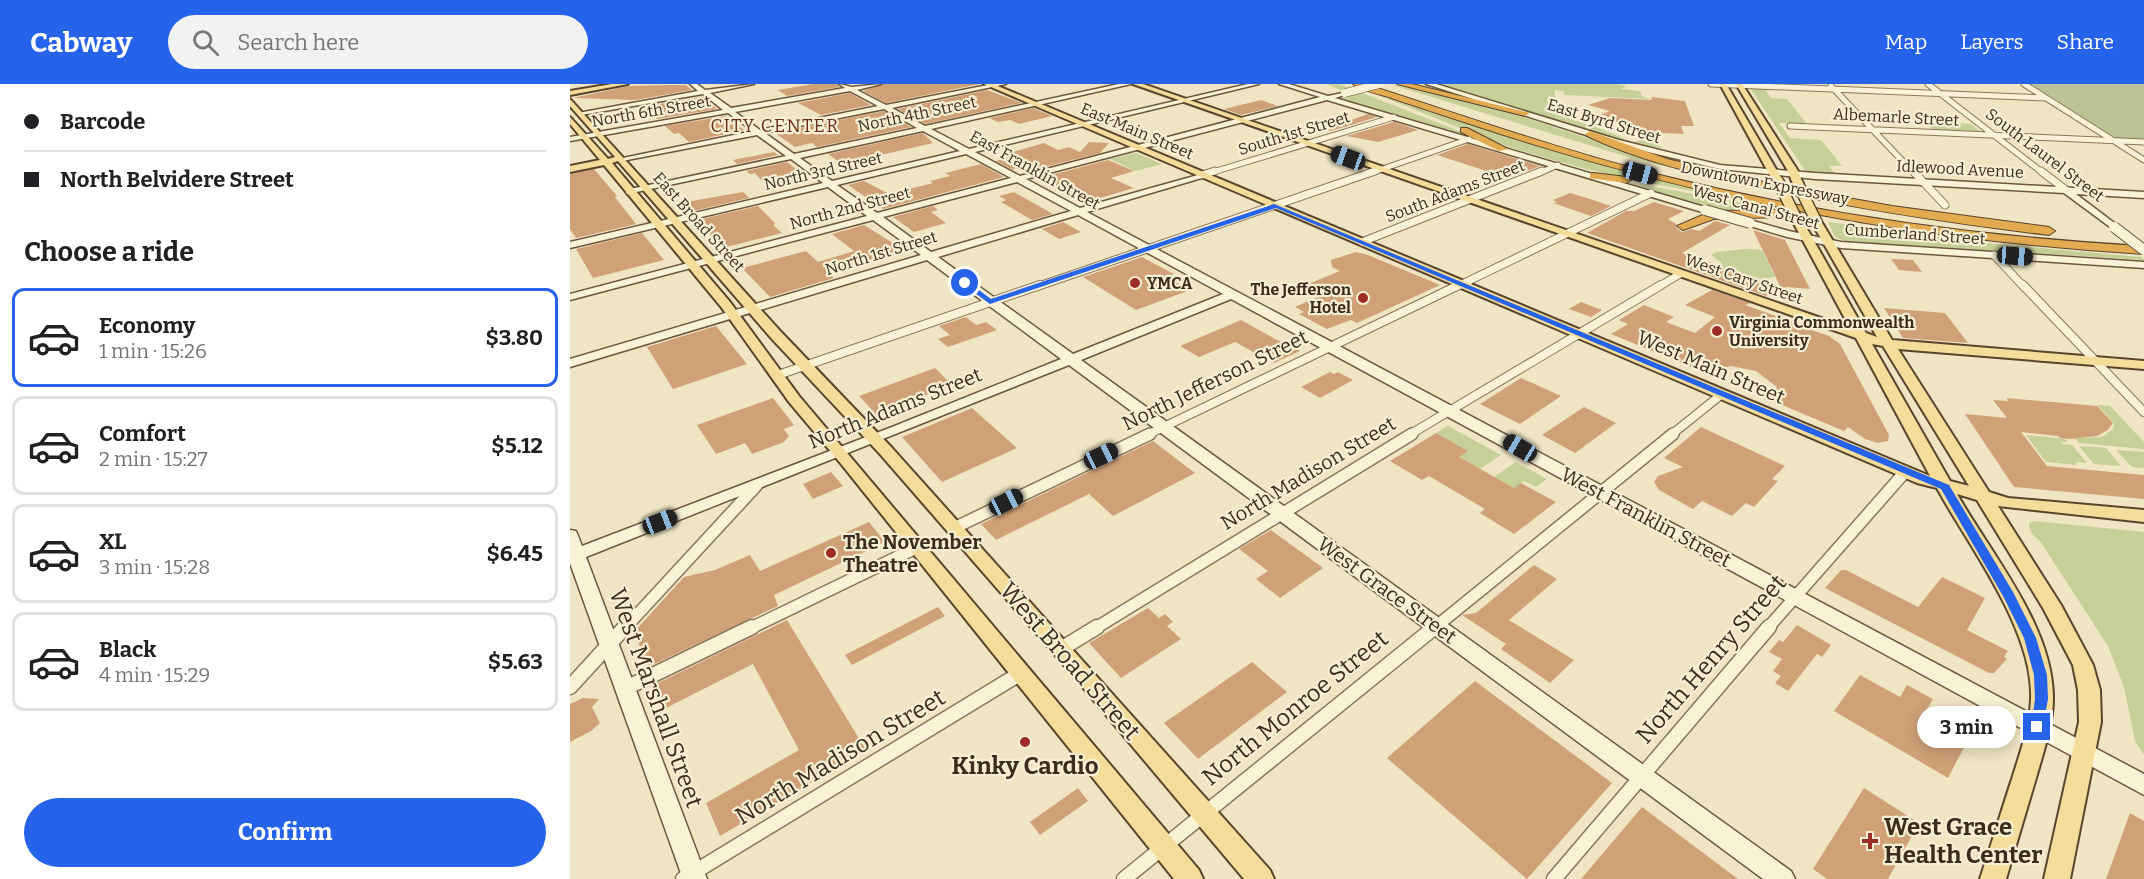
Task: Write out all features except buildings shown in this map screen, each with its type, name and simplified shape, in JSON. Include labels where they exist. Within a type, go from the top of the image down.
[{"type":"highway","name":"Downtown Expressway","points":[[1357,84],[1553,147],[1658,177],[1745,198],[1966,236],[2144,250]]},
{"type":"highway","name":"Downtown Expressway","points":[[1380,84],[1596,151],[1714,183],[1803,201],[1910,217],[2090,236],[2144,238]]},
{"type":"highway","points":[[1401,84],[1525,113]]},
{"type":"highway","points":[[1344,89],[1463,130],[1503,149]]},
{"type":"highway","points":[[1590,134],[1625,149],[1680,165],[1803,193],[1966,221],[2090,236]]},
{"type":"highway","points":[[1594,176],[1612,177],[1826,216],[1868,220]]},
{"type":"highway","points":[[1683,226],[1712,215],[1761,213],[1966,236]]},
{"type":"main road","points":[[570,93],[626,84]]},
{"type":"main road","name":"West Cary Street","points":[[1136,84],[1862,337],[1888,344],[2144,365]]},
{"type":"main road","points":[[1723,84],[1777,177],[1805,238],[1945,487],[2009,595],[2030,638],[2040,675],[2042,699],[2037,727],[1993,879]]},
{"type":"main road","name":"East Main Street","points":[[990,85],[1276,206]]},
{"type":"main road","points":[[1740,85],[1888,344],[2051,604],[2083,664],[2089,690],[2090,722],[2057,879]]},
{"type":"main road","name":"East Broad Street","points":[[570,101],[805,365]]},
{"type":"main road","points":[[570,117],[581,113]]},
{"type":"main road","name":"East Broad Street","points":[[570,117],[732,314],[777,375]]},
{"type":"main road","points":[[570,169],[622,159]]},
{"type":"main road","name":"West Main Street","points":[[1276,206],[1945,487],[2008,503],[2144,516]]},
{"type":"main road","name":"West Broad Street","points":[[805,365],[875,439],[1262,879]]},
{"type":"main road","name":"West Broad Street","points":[[777,375],[1190,879]]},
{"type":"street","name":"West Grace Street","points":[[693,84],[1783,879]]},
{"type":"street","points":[[581,113],[751,84]]},
{"type":"street","name":"East Franklin Street","points":[[842,84],[1149,249]]},
{"type":"street","name":"North 6th Street","points":[[570,139],[878,84]]},
{"type":"street","points":[[622,159],[1003,84]]},
{"type":"street","name":"North 4th Street","points":[[630,192],[1128,84]]},
{"type":"street","name":"North 3rd Street","points":[[570,245],[1256,84]]},
{"type":"street","name":"West Canal Street","points":[[1282,84],[1705,210],[1805,238],[1828,242]]},
{"type":"street","name":"North 2nd Street","points":[[570,297],[1328,98],[1344,89],[1380,84]]},
{"type":"street","name":"East Byrd Street","points":[[1429,84],[1590,134],[1704,164],[1777,177]]},
{"type":"street","points":[[1711,84],[1831,86],[2044,98]]},
{"type":"street","name":"South Laurel Street","points":[[1928,84],[2144,250]]},
{"type":"street","points":[[2024,84],[2144,160]]},
{"type":"street","points":[[1831,86],[1944,205]]},
{"type":"street","name":"South 1st Street","points":[[1202,175],[1394,117]]},
{"type":"street","name":"Albemarle Street","points":[[1790,126],[2144,142]]},
{"type":"street","points":[[777,375],[1469,140]]},
{"type":"street","name":"South Adams Street","points":[[1362,242],[1558,165]]},
{"type":"street","name":"North 1st Street","points":[[570,363],[1202,175]]},
{"type":"street","name":"Idlewood Avenue","points":[[1777,177],[1923,182],[2144,195]]},
{"type":"street","name":"North Jefferson Street","points":[[954,528],[1651,193]]},
{"type":"street","name":"Cumberland Street","points":[[1828,242],[1841,245],[2144,265]]},
{"type":"street","name":"West Franklin Street","points":[[1149,249],[2144,785]]},
{"type":"street","points":[[1994,255],[2144,412]]},
{"type":"street","name":"North Madison Street","points":[[1060,649],[1451,410],[1680,274]]},
{"type":"street","name":"North Adams Street","points":[[574,556],[875,439],[1233,294]]},
{"type":"street","name":"North Monroe Street","points":[[1124,879],[1722,394]]},
{"type":"street","name":"North Henry Street","points":[[1554,879],[1905,472]]},
{"type":"street","points":[[570,687],[757,485]]},
{"type":"street","name":"West Marshall Street","points":[[570,535],[574,556],[626,688],[690,877]]},
{"type":"street","points":[[626,688],[918,547]]},
{"type":"street","name":"North Madison Street","points":[[690,877],[1021,673]]},
{"type":"green space","points":[[1326,84],[1339,84],[1485,141],[1340,98],[1351,94]]},
{"type":"green space","points":[[1389,84],[1487,105],[1639,155],[1830,201],[1718,179],[1635,159]]},
{"type":"green space","points":[[1441,84],[1617,84],[1626,86],[1621,89],[1640,91],[1642,96],[1650,99],[1565,95],[1563,91],[1555,90],[1554,114],[1633,142],[1641,140],[1662,148],[1637,145]]},
{"type":"green space","points":[[2027,84],[2144,84],[2144,140],[2118,139]]},
{"type":"green space","points":[[1750,88],[1764,88],[1771,98],[1787,99],[1807,124],[1779,123],[1790,138],[1821,140],[1842,166],[1829,166],[1834,173],[1806,172]]},
{"type":"green space","points":[[1378,95],[1615,169],[1734,198],[1621,177],[1538,156],[1477,135]]},
{"type":"green space","points":[[1924,121],[1970,124],[1981,132],[1933,130]]},
{"type":"green space","points":[[1136,153],[1162,164],[1135,171],[1110,159]]},
{"type":"green space","points":[[1612,179],[1780,210],[1782,213],[1725,211]]},
{"type":"green space","points":[[1828,222],[1995,244],[2141,257],[2144,260],[1845,241],[1835,237]]},
{"type":"green space","points":[[1762,250],[1775,277],[1761,279],[1719,265],[1722,263],[1711,255],[1716,252]]},
{"type":"green space","points":[[2097,405],[2110,406],[2144,442],[2144,449],[2079,443],[2075,438],[2102,437],[2113,429],[2114,423]]},
{"type":"green space","points":[[1448,426],[1501,455],[1480,469],[1459,457],[1468,451],[1436,433]]},
{"type":"green space","points":[[2026,435],[2065,439],[2067,442],[2060,442],[2072,445],[2087,463],[2076,462],[2077,465],[2046,462]]},
{"type":"green space","points":[[2079,446],[2106,448],[2121,466],[2094,464]]},
{"type":"green space","points":[[2116,450],[2144,452],[2144,468],[2132,467]]},
{"type":"green space","points":[[1516,462],[1547,479],[1536,487],[1524,481],[1514,488],[1494,477]]},
{"type":"green space","points":[[2034,521],[2144,532],[2144,755],[2135,741],[2124,687],[2108,646],[2040,541],[2030,531],[2029,523]]},
{"type":"place","name":"YMCA","points":[[1135,283]]},
{"type":"place","name":"The Jefferson Hotel","points":[[1363,298]]},
{"type":"place","name":"Virginia Commonwealth University","points":[[1717,331]]},
{"type":"place","name":"The November Theatre","points":[[831,553]]},
{"type":"place","name":"Kinky Cardio","points":[[1025,742]]},
{"type":"place","name":"West Grace Health Center","points":[[1870,841]]},
{"type":"district","name":"CITY CENTER","points":[[775,126]]},
{"type":"route","points":[[965,283],[990,302],[1276,206],[1945,487],[2009,595],[2030,638],[2040,675],[2042,699],[2037,727]]}]
